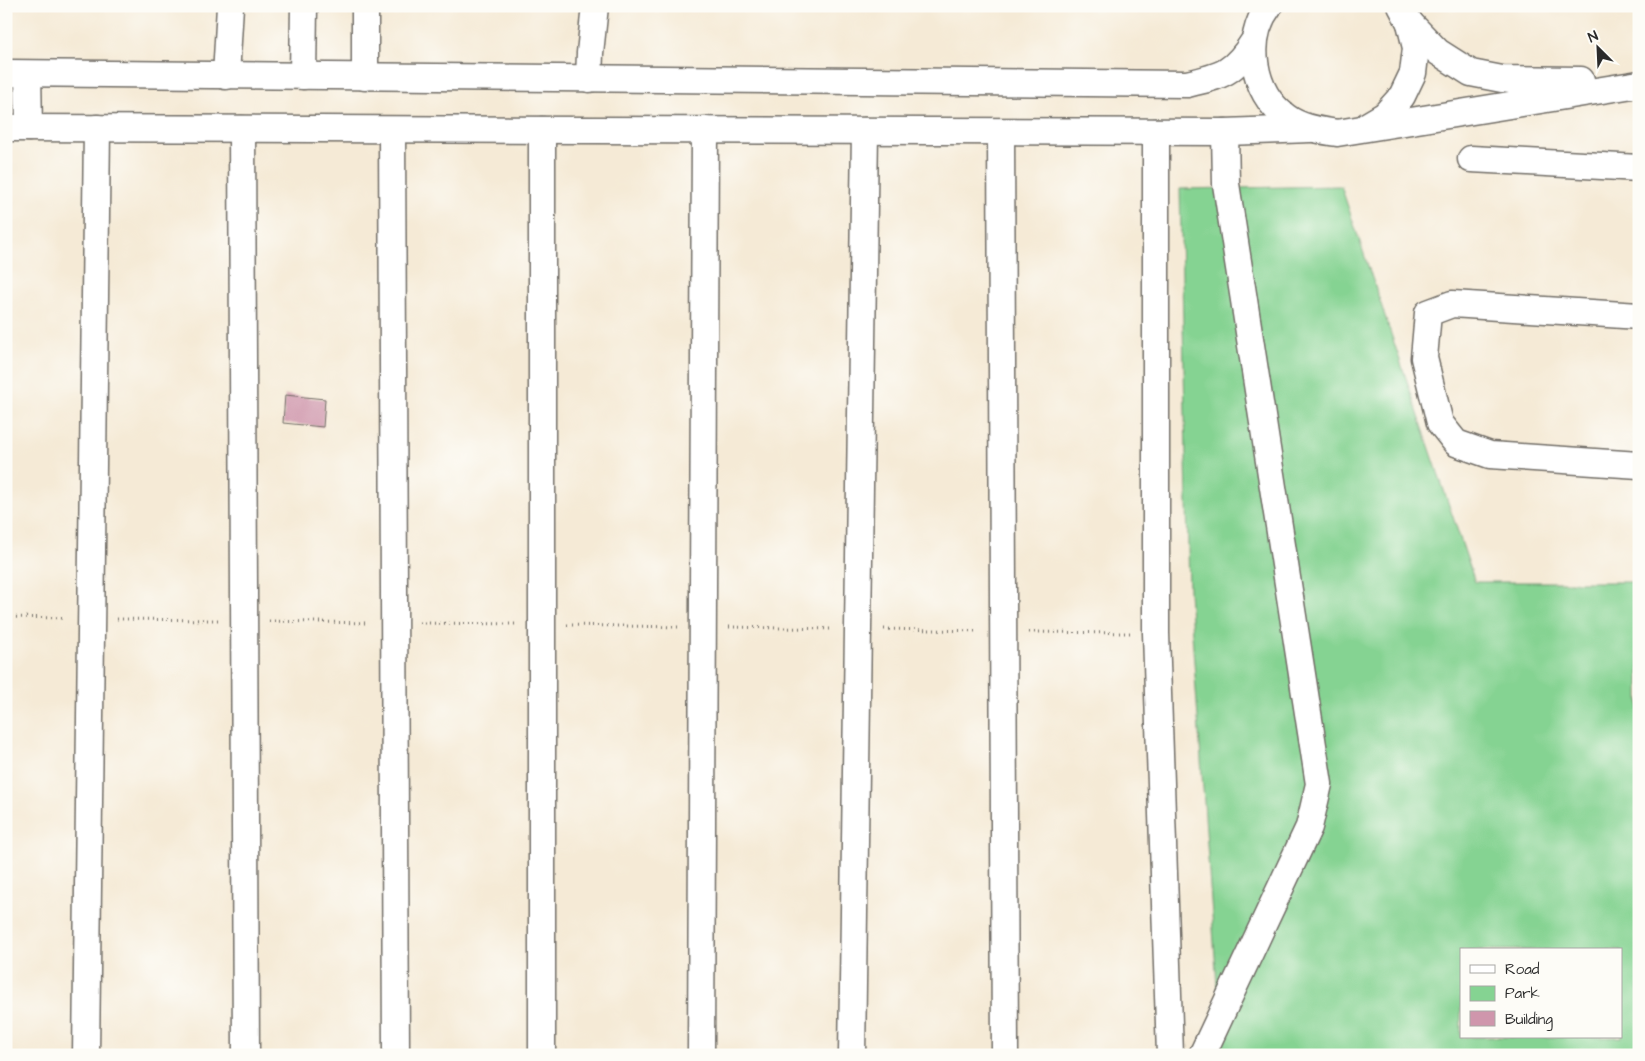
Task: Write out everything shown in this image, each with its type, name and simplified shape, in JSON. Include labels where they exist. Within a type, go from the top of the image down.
[{"type":"street","points":[[226,76],[230,6]]},
{"type":"street","points":[[303,76],[304,6]]},
{"type":"street","points":[[365,6],[365,77]]},
{"type":"street","points":[[589,79],[595,6]]},
{"type":"street","points":[[1265,9],[1254,41],[1243,59],[1221,75],[1187,84],[17,74],[18,128],[1001,132],[1310,130],[1337,133],[1639,82]]},
{"type":"street","points":[[1405,14],[1438,52],[1472,73],[1502,79],[1639,82]]},
{"type":"street","points":[[1362,128],[1385,115],[1402,96],[1413,73],[1416,48],[1405,14]]},
{"type":"street","points":[[1254,41],[1255,70],[1266,96],[1286,116],[1310,130]]},
{"type":"street","points":[[86,1055],[97,128]]},
{"type":"street","points":[[242,129],[246,1055]]},
{"type":"street","points":[[392,130],[396,1055]]},
{"type":"street","points":[[542,130],[542,1055]]},
{"type":"street","points":[[701,1055],[705,130]]},
{"type":"street","points":[[852,1055],[865,131]]},
{"type":"street","points":[[1001,132],[1005,1055]]},
{"type":"street","points":[[1156,132],[1156,633],[1170,1055]]},
{"type":"street","points":[[1202,1055],[1309,827],[1320,784],[1226,184],[1225,132]]},
{"type":"street","points":[[1471,159],[1639,168]]},
{"type":"street","points":[[1639,316],[1452,304],[1428,313],[1424,358],[1440,423],[1456,443],[1490,454],[1639,465]]},
{"type":"path","points":[[6,618],[1156,633]]},
{"type":"green space","points":[[1341,186],[1475,582],[1639,582],[1639,1055],[1222,1055],[1189,592],[1180,189]]},
{"type":"building","points":[[285,395],[325,399],[323,427],[283,423]]}]
